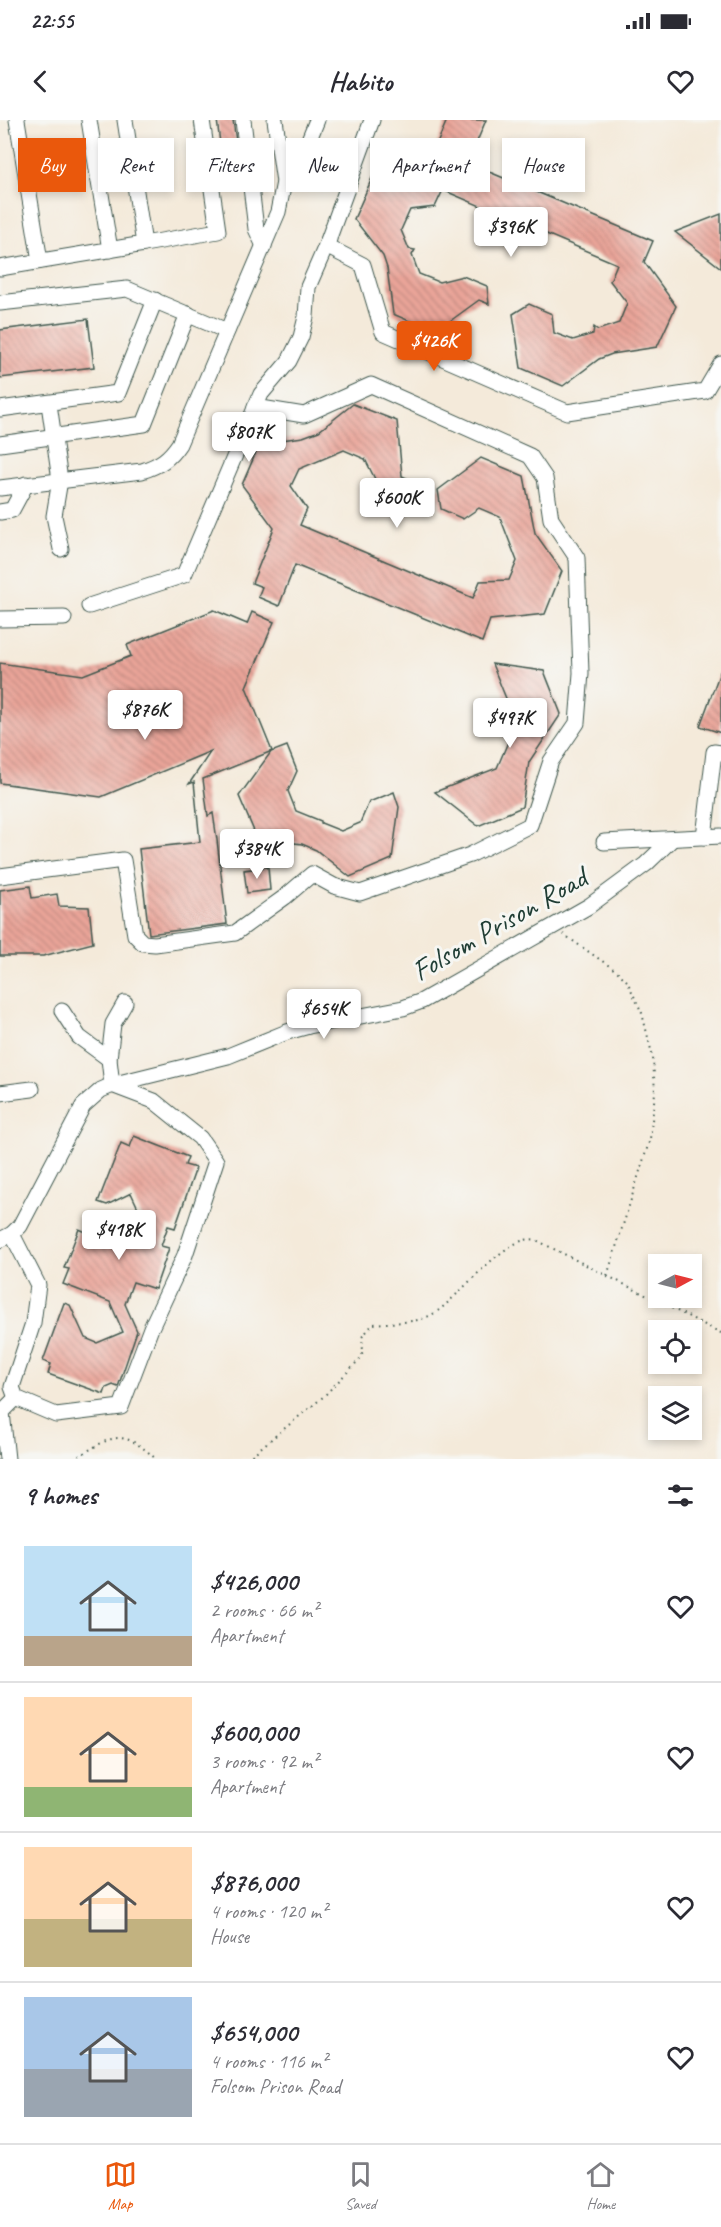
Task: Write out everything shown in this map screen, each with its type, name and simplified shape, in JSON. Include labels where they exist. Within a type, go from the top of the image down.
[{"type":"street","points":[[17,120],[40,261]]},
{"type":"street","points":[[89,120],[110,250]]},
{"type":"street","points":[[125,120],[144,244]]},
{"type":"street","points":[[0,268],[218,231],[202,120]]},
{"type":"street","points":[[243,120],[256,229],[264,246]]},
{"type":"street","points":[[0,488],[142,471],[157,466],[169,458],[179,444],[278,212],[284,182],[275,120]]},
{"type":"street","points":[[284,182],[299,164],[317,120]]},
{"type":"street","points":[[372,120],[326,246],[363,265],[383,332],[567,412],[705,391],[721,364]]},
{"type":"street","points":[[89,606],[184,575],[261,394],[289,361],[301,337],[306,317],[308,287],[329,239]]},
{"type":"street","points":[[0,303],[127,289],[227,331]]},
{"type":"street","points":[[0,409],[118,393],[155,300]]},
{"type":"street","points":[[0,444],[144,424],[188,314]]},
{"type":"street","points":[[0,876],[123,860],[135,935],[143,943],[155,944],[235,933],[285,897],[312,874],[334,886],[360,893],[470,855],[530,825],[551,761],[577,723],[581,673],[577,558],[551,519],[545,478],[530,456],[371,385],[304,415],[255,407]]},
{"type":"street","points":[[49,404],[60,480],[54,516],[61,549]]},
{"type":"street","points":[[0,512],[12,510],[26,484]]},
{"type":"street","points":[[0,619],[64,618]]},
{"type":"street","points":[[704,837],[714,752],[721,753]]},
{"type":"street","points":[[604,842],[721,836]]},
{"type":"street","name":"Folsom Prison Road","points":[[6,1237],[20,1226],[27,1216],[83,1106],[101,1090],[112,1085],[228,1056],[298,1029],[403,1008],[422,1001],[553,927],[618,886],[671,840]]},
{"type":"street","points":[[6,1237],[38,1285],[33,1323],[12,1387],[16,1398],[56,1415],[121,1407],[152,1328],[185,1255],[216,1161],[200,1138],[154,1101],[112,1085],[109,1059],[113,1024],[125,1004]]},
{"type":"street","points":[[62,1011],[79,1037],[109,1059]]},
{"type":"street","points":[[0,1093],[32,1089]]},
{"type":"street","points":[[8,1459],[2,1412],[16,1398]]},
{"type":"path","points":[[553,927],[618,972],[627,981],[642,1014],[653,1058],[656,1093],[650,1139],[607,1276]]},
{"type":"path","points":[[247,1459],[323,1396],[361,1358],[362,1337],[373,1324],[403,1322],[433,1314],[506,1248],[528,1238],[721,1333]]},
{"type":"path","points":[[73,1459],[103,1440],[114,1437],[127,1438],[156,1459]]},
{"type":"building","points":[[217,120],[233,120],[236,138],[219,138]]},
{"type":"building","points":[[447,120],[486,120],[478,138],[439,138]]},
{"type":"building","points":[[490,172],[502,177],[502,192],[537,192],[653,241],[644,262],[676,306],[657,347],[612,354],[599,359],[563,386],[521,368],[513,314],[529,304],[552,314],[554,333],[573,340],[593,334],[594,327],[598,330],[619,323],[627,303],[610,281],[617,264],[448,192],[490,192]]},
{"type":"building","points":[[370,183],[370,192],[442,192],[435,207],[410,210],[401,230],[409,249],[415,250],[412,255],[419,274],[439,282],[463,276],[487,286],[489,304],[479,300],[435,332],[393,314],[387,268],[383,256],[354,219]]},
{"type":"building","points":[[721,214],[721,268],[675,232]]},
{"type":"building","points":[[88,319],[94,367],[0,378],[0,330]]},
{"type":"building","points":[[353,404],[397,421],[402,476],[413,481],[398,491],[376,481],[365,459],[344,450],[299,469],[291,486],[307,509],[300,525],[473,598],[480,581],[509,580],[517,561],[500,517],[479,508],[463,519],[441,509],[438,490],[481,458],[524,476],[535,533],[562,571],[545,614],[490,620],[482,642],[295,565],[279,606],[258,597],[262,587],[252,583],[274,528],[242,485],[260,443],[303,437],[319,431]]},
{"type":"building","points":[[214,610],[247,624],[252,612],[274,622],[246,687],[272,751],[203,779],[208,816],[213,813],[227,924],[149,934],[139,849],[200,842],[194,782],[189,784],[211,751],[101,797],[0,783],[0,663],[83,675],[131,656],[127,645]]},
{"type":"building","points":[[492,664],[544,671],[561,714],[529,762],[522,807],[478,826],[435,792],[497,768],[516,723]]},
{"type":"building","points":[[721,673],[721,733],[700,726]]},
{"type":"building","points":[[287,746],[297,771],[288,791],[296,811],[321,821],[321,823],[341,831],[360,823],[369,802],[394,792],[399,807],[392,859],[350,877],[316,850],[302,844],[257,838],[239,796],[271,752]]},
{"type":"building","points":[[268,867],[270,890],[247,893],[244,870]]},
{"type":"building","points":[[30,886],[32,898],[57,894],[59,906],[89,907],[93,943],[43,956],[0,956],[0,890]]},
{"type":"building","points":[[134,1136],[188,1157],[185,1165],[196,1168],[175,1228],[168,1226],[161,1246],[169,1248],[155,1289],[133,1282],[125,1304],[137,1331],[118,1387],[113,1385],[106,1388],[104,1394],[48,1374],[51,1364],[43,1361],[64,1303],[70,1305],[85,1338],[97,1343],[123,1332],[110,1302],[63,1284],[69,1269],[64,1268],[79,1229],[86,1232],[91,1218],[134,1234],[136,1228],[145,1223],[131,1193],[107,1205],[98,1202],[121,1143],[130,1147]]}]
